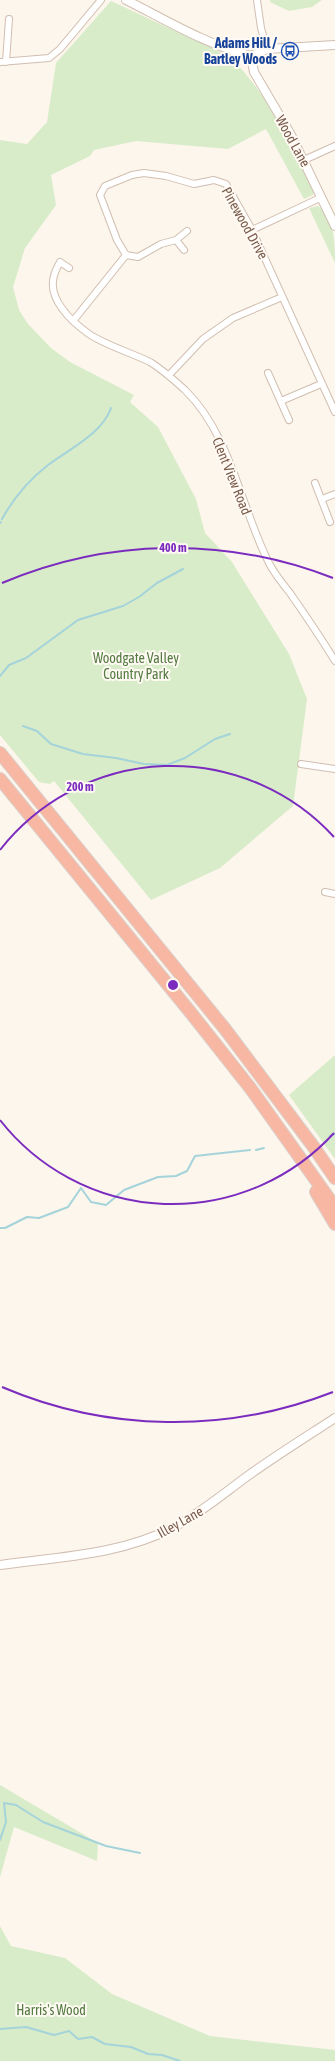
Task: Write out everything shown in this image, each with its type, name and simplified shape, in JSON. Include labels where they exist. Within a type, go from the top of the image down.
[{"type":"highway","points":[[0,753],[225,1029],[335,1173]]},
{"type":"highway","points":[[0,779],[191,1013],[263,1107],[335,1207]]},
{"type":"highway","points":[[263,1107],[335,1224]]},
{"type":"highway","points":[[313,1146],[335,1178]]},
{"type":"street","points":[[9,19],[3,62],[49,58],[60,49],[101,0]]},
{"type":"street","points":[[126,0],[204,39],[236,52],[251,56],[267,49],[335,45]]},
{"type":"street","points":[[255,0],[267,49]]},
{"type":"street","name":"Wood Lane","points":[[251,56],[254,72],[304,160],[335,226]]},
{"type":"street","points":[[304,160],[335,146]]},
{"type":"street","name":"Pinewood Drive","points":[[126,255],[117,240],[100,195],[105,186],[132,175],[144,173],[166,176],[194,184],[220,180],[226,184],[252,230],[335,412]]},
{"type":"street","points":[[252,230],[322,197]]},
{"type":"street","points":[[73,321],[126,255],[138,257],[161,244],[176,240],[187,231]]},
{"type":"street","points":[[176,240],[184,250]]},
{"type":"street","name":"Clent View Road","points":[[69,268],[60,262],[53,276],[53,288],[56,300],[73,321],[90,335],[151,363],[169,375],[189,394],[207,418],[228,458],[244,504],[268,563],[322,639],[335,661]]},
{"type":"street","points":[[169,375],[203,339],[233,318],[282,297]]},
{"type":"street","points":[[268,373],[289,420]]},
{"type":"street","points":[[281,401],[321,384]]},
{"type":"street","points":[[315,482],[330,522]]},
{"type":"street","points":[[322,499],[335,494]]},
{"type":"street","points":[[301,764],[335,769]]},
{"type":"street","points":[[325,892],[335,894]]},
{"type":"street","name":"Illey Lane","points":[[0,1565],[109,1550],[149,1538],[174,1528],[200,1512],[277,1455],[335,1418]]},
{"type":"green space","points":[[270,0],[322,0],[312,7],[289,11],[270,2]]},
{"type":"green space","name":"Woodgate Valley Country Park","points":[[111,1],[229,56],[255,85],[277,119],[314,190],[313,195],[304,199],[266,129],[228,149],[136,141],[94,150],[90,156],[51,175],[56,205],[25,248],[13,287],[19,310],[28,324],[51,348],[70,362],[134,395],[130,402],[158,427],[196,499],[205,533],[232,562],[289,654],[307,699],[293,806],[220,868],[151,900],[54,781],[50,784],[39,782],[0,735],[0,140],[27,144],[47,122],[56,63]]},
{"type":"green space","points":[[318,206],[324,211],[331,224],[335,248],[335,263],[309,208]]},
{"type":"green space","points":[[335,1055],[335,1159],[289,1095]]},
{"type":"green space","points":[[0,1785],[98,1843],[97,1861],[14,1827],[0,1877]]},
{"type":"green space","name":"Harris's Wood","points":[[0,1926],[11,1946],[65,1958],[112,1994],[210,2036],[335,2050],[335,2061],[0,2061]]},
{"type":"waterway","points":[[2,519],[11,504],[28,483],[48,465],[93,433],[107,417],[111,408]]},
{"type":"waterway","points":[[0,676],[9,665],[26,658],[78,620],[123,606],[139,597],[157,583],[183,569]]},
{"type":"waterway","points":[[23,726],[37,731],[51,744],[83,754],[116,758],[144,764],[167,765],[185,758],[215,739],[230,734]]},
{"type":"waterway","points":[[330,1136],[335,1134]]},
{"type":"waterway","points":[[256,1150],[264,1148]]},
{"type":"waterway","points":[[0,1228],[5,1228],[27,1217],[39,1218],[68,1207],[81,1188],[91,1202],[106,1205],[124,1190],[158,1177],[176,1176],[187,1171],[195,1156],[250,1150]]},
{"type":"waterway","points":[[0,1840],[6,1822],[4,1803],[16,1805],[43,1822],[106,1846],[140,1853]]},
{"type":"waterway","points":[[0,2029],[26,2027],[54,2035],[69,2031],[78,2039],[92,2037],[105,2044],[131,2047],[148,2054],[162,2055],[180,2061]]},
{"type":"place","name":"Adams Hill / Bartley Woods","points":[[290,51]]}]
